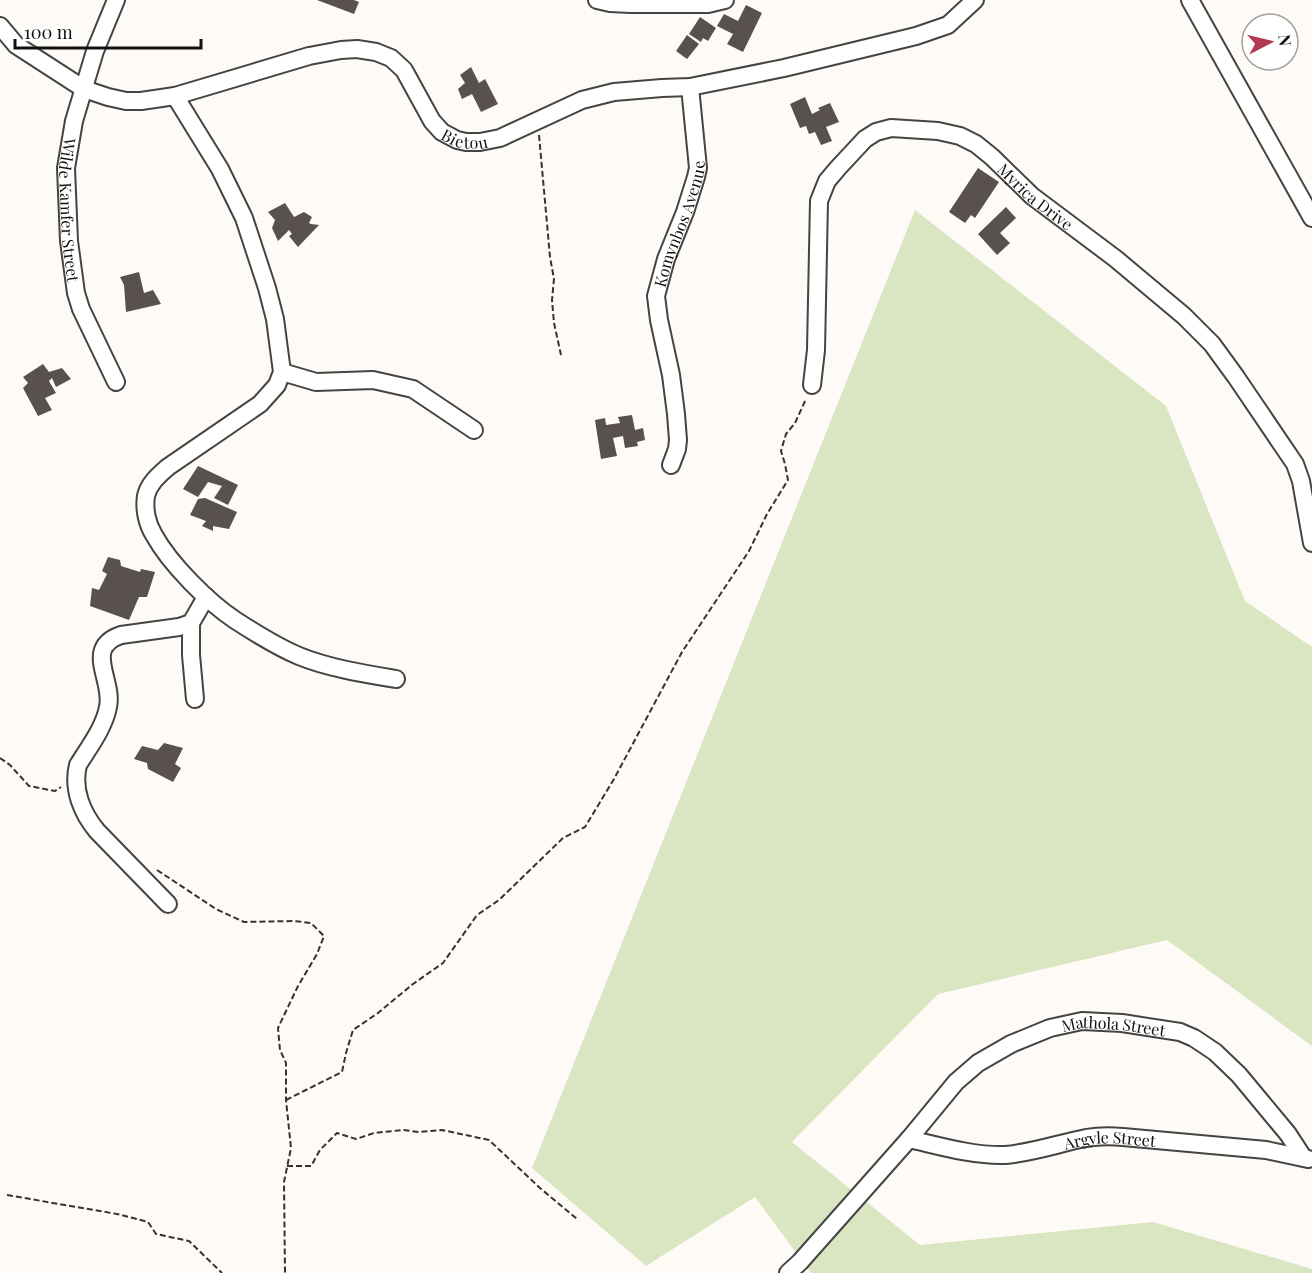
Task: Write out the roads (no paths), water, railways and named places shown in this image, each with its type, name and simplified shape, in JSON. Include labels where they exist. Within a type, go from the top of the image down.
[{"type":"street","name":"Wilde Kamfer Street","points":[[116,0],[95,51],[74,121],[66,168],[69,241],[76,293],[81,309],[116,382]]},
{"type":"street","points":[[597,0],[631,4],[725,0]]},
{"type":"street","name":"Bietou","points":[[0,26],[16,45],[84,89],[126,100],[141,101],[175,96],[309,56],[357,49],[376,52],[391,58],[404,70],[432,121],[442,132],[457,140],[480,142],[500,138],[582,100],[614,92],[690,87],[784,68],[936,30],[948,25],[975,0]]},
{"type":"street","points":[[1190,0],[1312,218]]},
{"type":"street","name":"Komynbos Avenue","points":[[671,465],[678,440],[676,414],[656,296],[666,260],[696,177],[697,158],[690,87]]},
{"type":"street","points":[[175,96],[220,169],[244,218],[272,309],[282,372],[277,385],[260,404],[155,478],[147,495],[146,507],[153,534],[167,555],[206,597],[234,620],[301,657],[364,674],[396,679]]},
{"type":"street","name":"Myrica Drive","points":[[812,385],[816,350],[819,201],[827,181],[865,139],[876,132],[891,128],[938,131],[960,136],[984,150],[1032,196],[1116,259],[1184,316],[1212,344],[1295,464],[1312,543]]},
{"type":"street","points":[[282,372],[316,382],[373,380],[413,389],[474,430]]},
{"type":"street","points":[[195,699],[191,623],[206,597]]},
{"type":"street","points":[[168,904],[89,821],[79,801],[76,777],[78,765],[101,726],[108,708],[109,692],[102,658],[102,650],[106,642],[113,637],[179,627],[191,623]]},
{"type":"street","name":"Mathola Street","points":[[797,1269],[957,1082],[978,1063],[1011,1044],[1050,1028],[1082,1021],[1122,1023],[1180,1032],[1194,1038],[1215,1052],[1239,1075],[1307,1159]]},
{"type":"street","name":"Argyle Street","points":[[909,1139],[958,1150],[1006,1155],[1087,1138],[1123,1137],[1266,1150],[1307,1159]]}]
